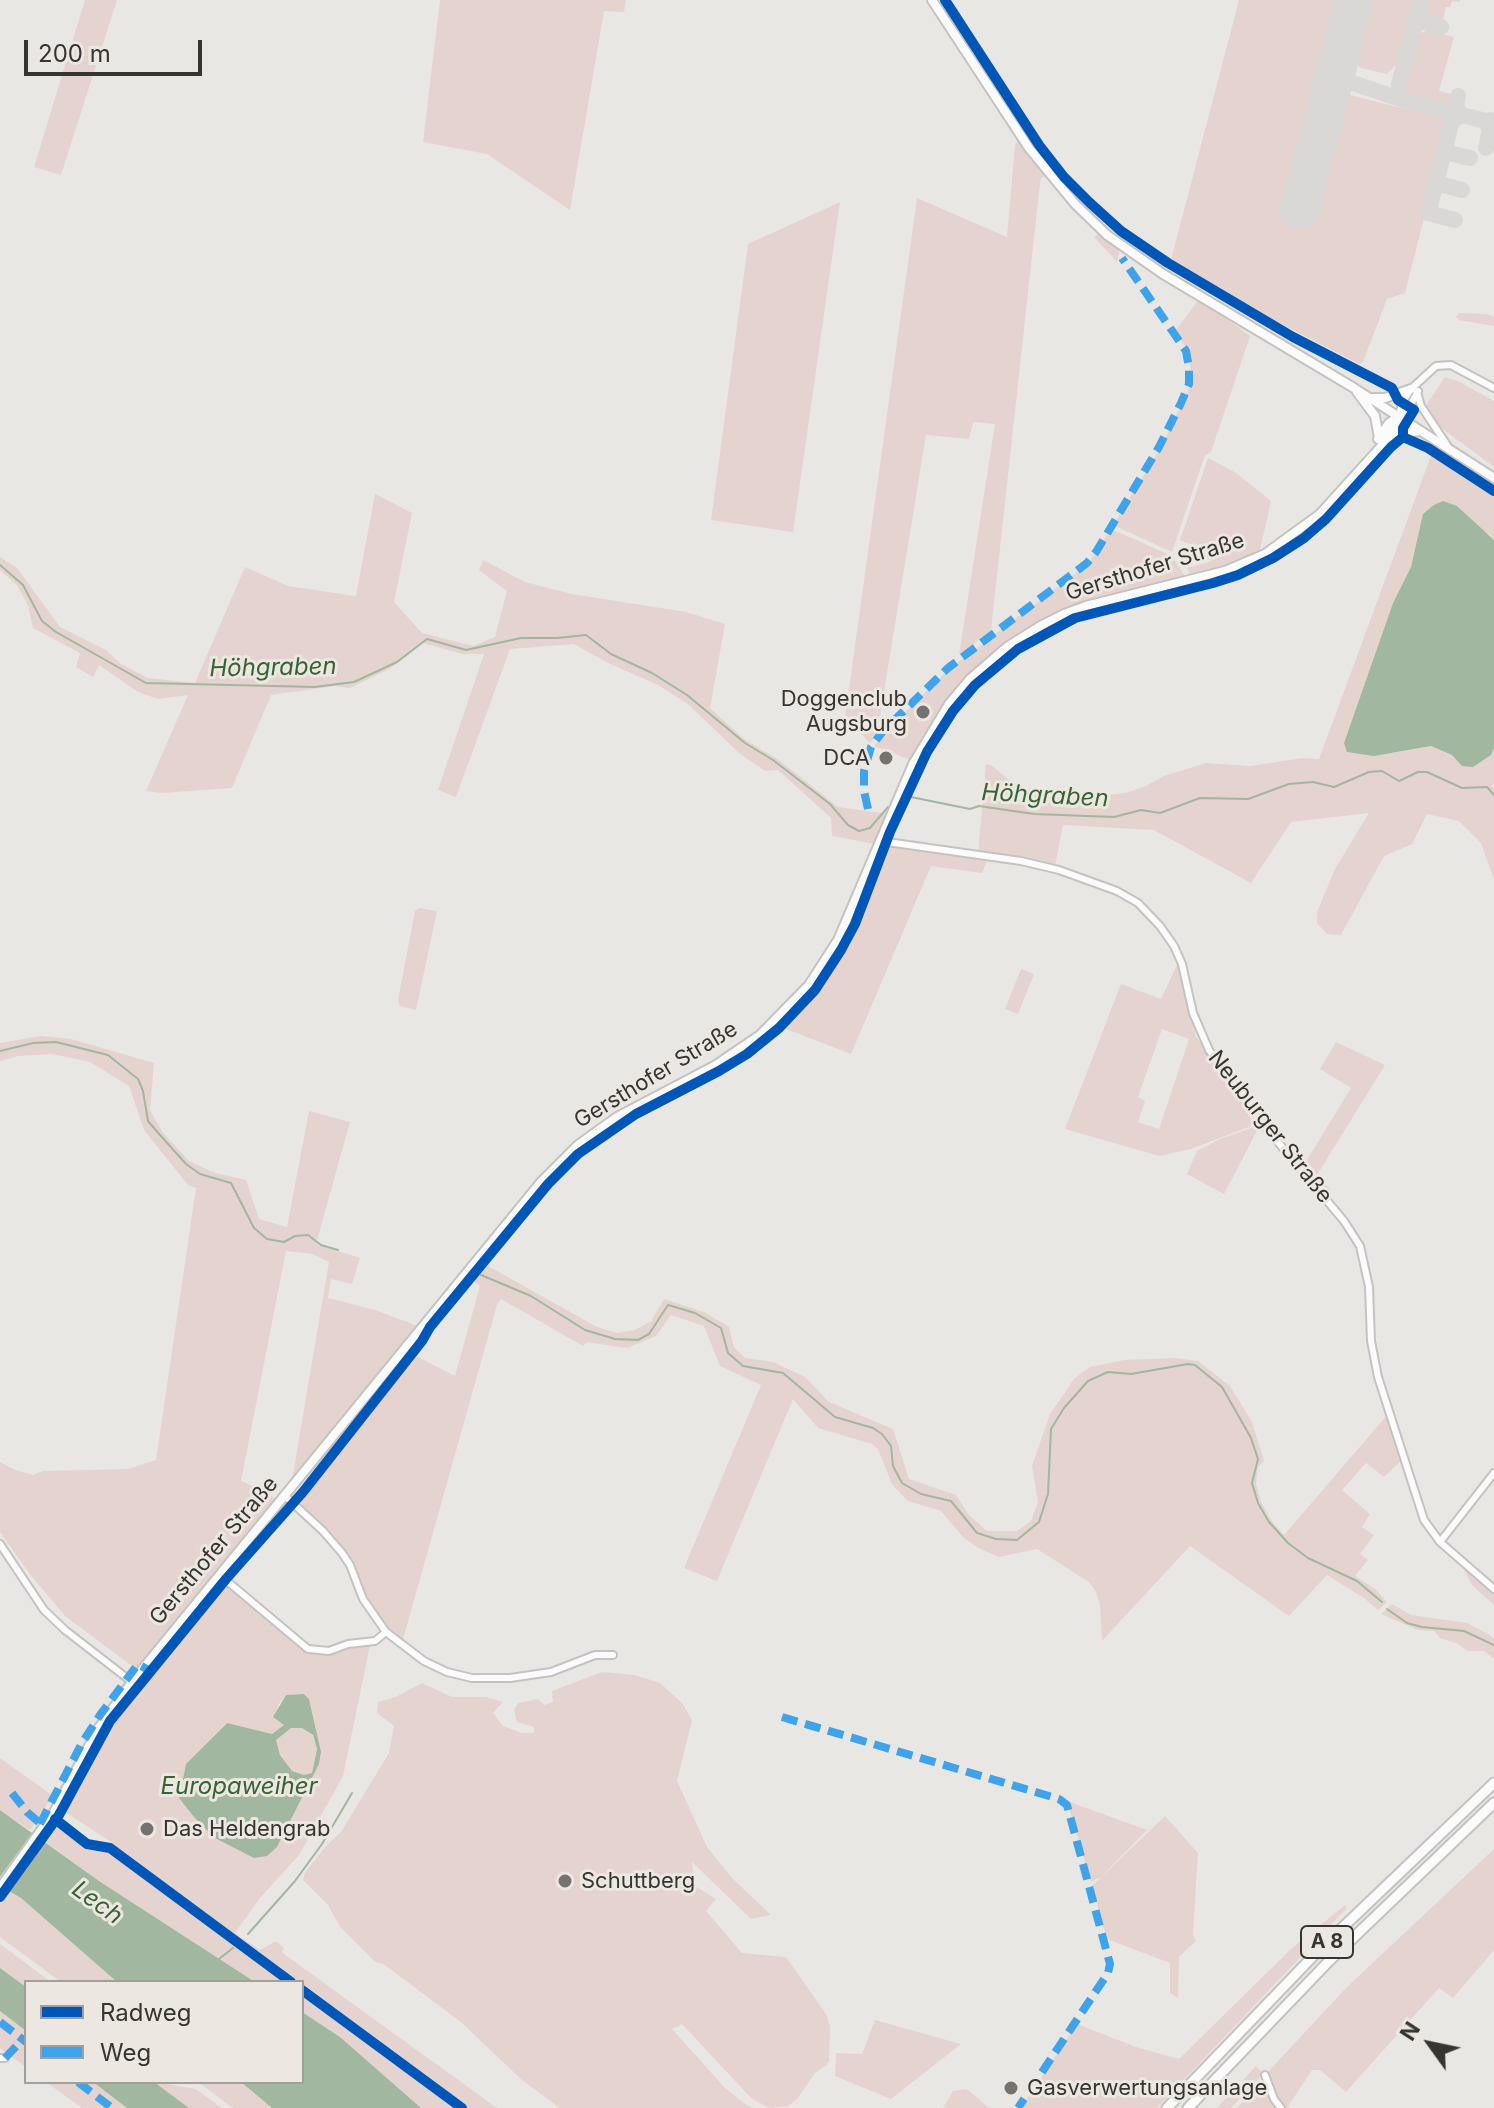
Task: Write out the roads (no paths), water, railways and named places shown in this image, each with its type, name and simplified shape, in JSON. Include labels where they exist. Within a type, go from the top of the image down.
[{"type":"highway","name":"A 8","points":[[1167,2108],[1319,1950],[1494,1783]]},
{"type":"highway","name":"A 8","points":[[1188,2108],[1329,1961],[1494,1803]]},
{"type":"main road","points":[[932,0],[1029,148],[1075,204],[1107,235],[1163,274],[1354,388],[1494,478]]},
{"type":"main road","points":[[1354,388],[1375,416],[1383,439],[1422,431]]},
{"type":"main road","points":[[1370,398],[1385,398],[1414,390]]},
{"type":"main road","name":"Gersthofer Straße","points":[[0,1888],[49,1819],[98,1729],[132,1682],[560,1162],[624,1112],[733,1054],[760,1035],[809,985],[838,940],[926,739],[949,704],[988,662],[1042,625],[1086,606],[1225,571],[1265,554],[1320,514],[1396,427],[1399,416]]},
{"type":"street","points":[[1399,416],[1402,403],[1436,366],[1451,365],[1494,388]]},
{"type":"street","points":[[1414,390],[1449,448]]},
{"type":"street","name":"Neuburger Straße","points":[[880,841],[1021,861],[1059,870],[1117,891],[1138,903],[1160,926],[1182,964],[1193,1013],[1209,1050],[1262,1123],[1344,1221],[1360,1246],[1369,1287],[1371,1341],[1378,1377],[1424,1520],[1440,1542],[1494,1589]]},
{"type":"street","points":[[1440,1542],[1494,1473]]},
{"type":"street","points":[[286,1497],[342,1553],[363,1599],[386,1632],[424,1661],[447,1672],[472,1678],[510,1678],[551,1672],[595,1655],[613,1655]]},
{"type":"street","points":[[0,1544],[44,1610],[132,1682]]},
{"type":"street","points":[[221,1576],[308,1649],[329,1651],[348,1644],[375,1641],[386,1632]]},
{"type":"street","points":[[1265,2075],[1281,2108]]},
{"type":"water","points":[[1443,501],[1457,506],[1494,540],[1494,748],[1491,755],[1473,767],[1462,766],[1452,755],[1431,746],[1374,756],[1347,752],[1344,743],[1393,603],[1411,567],[1423,514]]},
{"type":"water","name":"Europaweiher","points":[[304,1694],[309,1699],[321,1752],[319,1764],[277,1847],[267,1856],[254,1858],[215,1838],[179,1798],[186,1764],[227,1723],[272,1734],[284,1725],[273,1717],[286,1695]],"holes":[[[291,1728],[302,1728],[313,1735],[317,1749],[312,1773],[304,1775],[292,1771],[280,1755],[276,1740]]]},
{"type":"water","name":"Lech","points":[[0,1810],[99,1881],[252,1980],[115,1980],[21,1898],[0,1886]]},
{"type":"water","points":[[0,1968],[24,1986],[24,2029],[0,2011]]},
{"type":"water","points":[[304,2013],[340,2037],[421,2108],[272,2108],[243,2084],[304,2084]]},
{"type":"water","points":[[96,2084],[157,2084],[189,2108],[127,2108]]},
{"type":"waterway","name":"Höhgraben","points":[[0,565],[23,585],[42,621],[146,683],[315,687],[354,682],[397,662],[427,639],[466,650],[521,638],[586,635],[611,654],[652,673],[687,695],[745,743],[773,760],[830,804],[848,825],[859,831],[870,828],[888,807]]},
{"type":"waterway","name":"Höhgraben","points":[[911,797],[970,809],[979,806],[1034,814],[1114,817],[1141,810],[1160,813],[1200,798],[1248,799],[1289,784],[1313,782],[1334,787],[1369,772],[1382,771],[1399,781],[1418,772],[1427,772],[1462,788],[1487,787],[1494,795]]},
{"type":"waterway","points":[[0,1051],[33,1043],[56,1042],[108,1055],[138,1079],[148,1121],[186,1164],[200,1174],[231,1183],[254,1228],[267,1239],[284,1242],[295,1236],[308,1235],[321,1245],[338,1250]]},
{"type":"waterway","points":[[481,1275],[531,1296],[585,1330],[615,1339],[638,1340],[649,1334],[668,1305],[695,1313],[721,1328],[728,1353],[743,1366],[783,1373],[835,1417],[873,1428],[882,1434],[891,1446],[893,1466],[902,1483],[921,1494],[951,1501],[977,1533],[996,1539],[1017,1540],[1039,1522],[1048,1494],[1051,1429],[1064,1408],[1088,1381],[1108,1372],[1131,1374],[1195,1365],[1222,1387],[1251,1438],[1258,1459],[1252,1483],[1258,1503],[1269,1522],[1288,1543],[1308,1558],[1357,1581],[1382,1602]]},
{"type":"waterway","points":[[1387,1609],[1407,1623],[1464,1631],[1494,1645]]},
{"type":"waterway","points":[[248,1934],[295,1881],[322,1844],[352,1793]]},
{"type":"waterway","points":[[219,1959],[233,1948]]},
{"type":"place","name":"Doggenclub Augsburg","points":[[923,712]]},
{"type":"place","name":"DCA","points":[[886,758]]},
{"type":"place","name":"Das Heldengrab","points":[[147,1829]]},
{"type":"place","name":"Schuttberg","points":[[565,1881]]},
{"type":"place","name":"Gasverwertungsanlage","points":[[1011,2088]]}]
